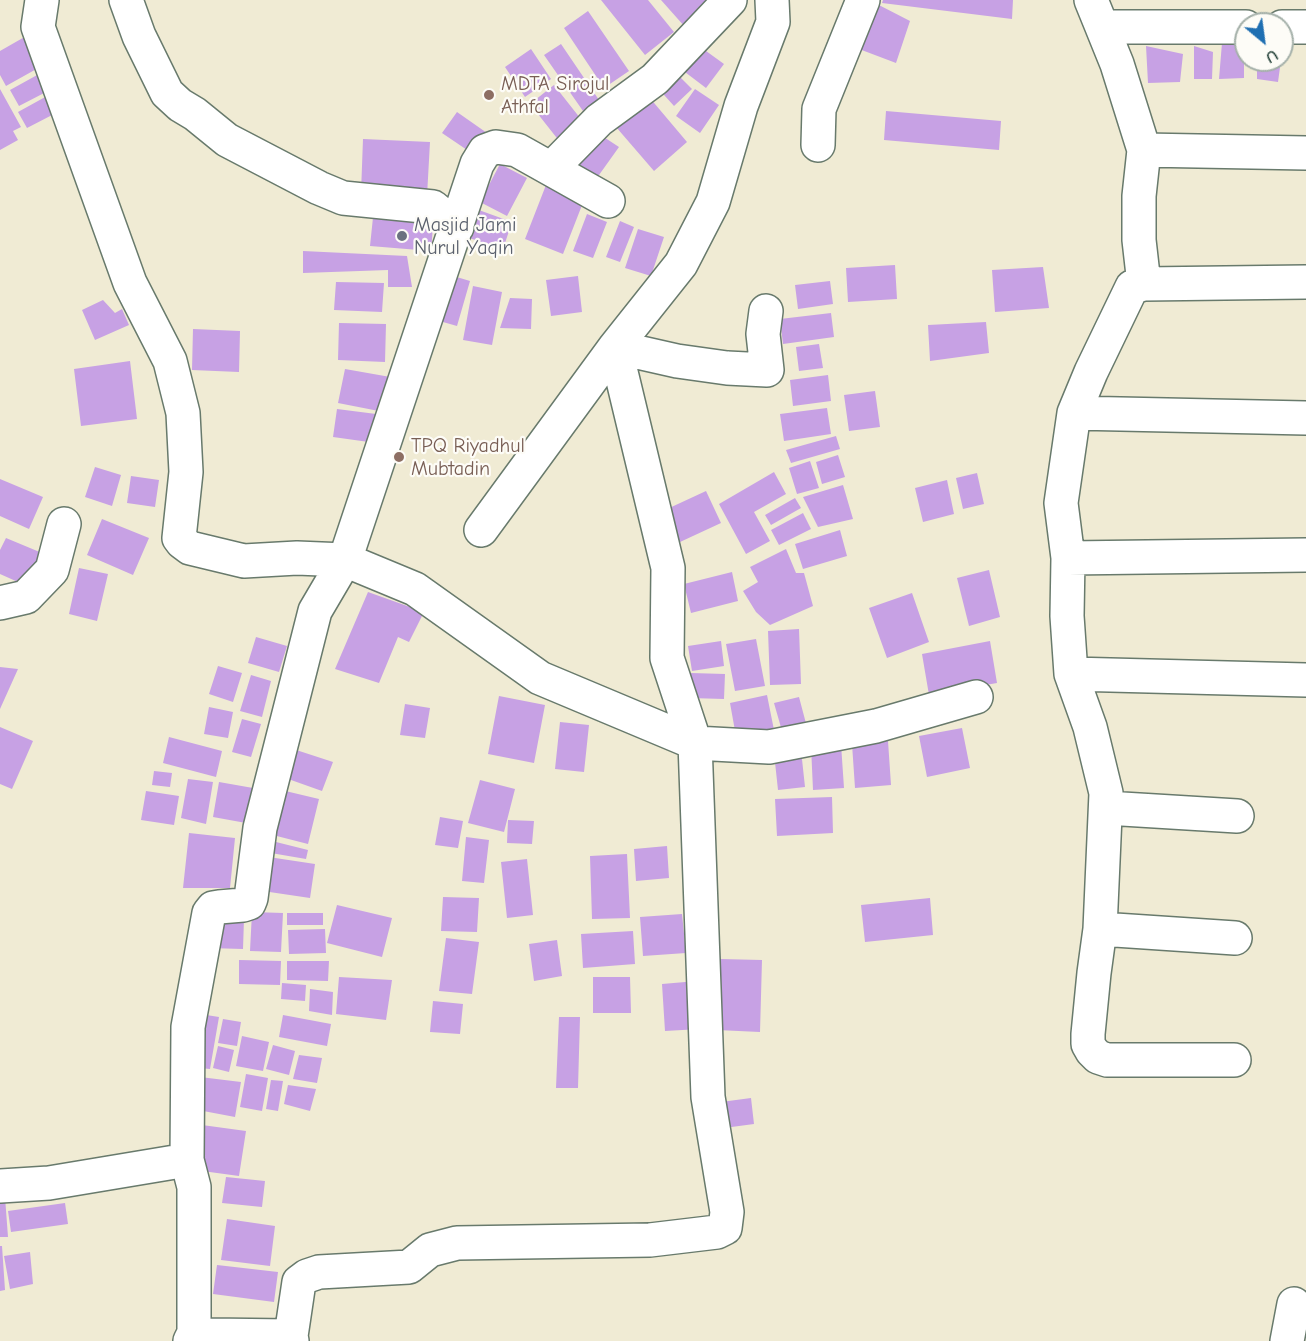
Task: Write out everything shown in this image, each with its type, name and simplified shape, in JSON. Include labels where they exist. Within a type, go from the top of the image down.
[{"type":"street","points":[[42,0],[38,27],[130,283],[170,361],[183,413],[186,460],[179,538],[190,548],[244,561],[297,558],[345,560],[415,589],[540,678],[695,743],[769,747],[876,726],[976,697]]},
{"type":"street","points":[[126,0],[139,36],[167,93],[227,140],[319,189],[343,198],[433,207],[457,227]]},
{"type":"street","points":[[551,169],[599,120],[655,79],[730,0]]},
{"type":"street","points":[[481,530],[615,347],[681,264],[713,202],[741,106],[773,22],[772,0]]},
{"type":"street","points":[[818,145],[819,109],[863,0]]},
{"type":"street","points":[[1143,284],[1139,240],[1139,196],[1144,150],[1117,64],[1097,14],[1234,26]]},
{"type":"street","points":[[608,201],[517,150],[496,147],[485,151],[477,164],[345,560],[315,611],[260,828],[252,898],[249,903],[243,905],[213,908],[209,914],[188,1027],[187,1160],[194,1187],[192,1337],[209,1335],[291,1338],[300,1282],[307,1276],[319,1272],[409,1267],[430,1250],[457,1243],[650,1240],[717,1232],[725,1228],[727,1212],[708,1097],[695,743],[667,658],[668,568],[615,347]]},
{"type":"street","points":[[1144,150],[1306,153]]},
{"type":"street","points":[[1234,1060],[1107,1060],[1098,1057],[1088,1044],[1100,929],[1106,793],[1090,727],[1071,675],[1067,616],[1068,558],[1060,503],[1074,413],[1132,286],[1306,282]]},
{"type":"street","points":[[615,347],[677,361],[728,368],[767,370],[763,334],[766,311]]},
{"type":"street","points":[[1074,413],[1306,418]]},
{"type":"street","points":[[0,603],[26,597],[51,570],[64,524]]},
{"type":"street","points":[[1068,558],[1306,555]]},
{"type":"street","points":[[1071,675],[1306,680]]},
{"type":"street","points":[[1106,808],[1237,816]]},
{"type":"street","points":[[1100,929],[1235,938]]},
{"type":"street","points":[[0,1186],[49,1183],[187,1160]]},
{"type":"street","points":[[1287,1341],[1294,1304]]},
{"type":"building","points":[[601,0],[648,0],[674,32],[645,55]]},
{"type":"building","points":[[661,0],[711,0],[685,27]]},
{"type":"building","points":[[883,0],[1013,0],[1012,19],[882,3]]},
{"type":"building","points":[[875,3],[910,21],[896,63],[859,49]]},
{"type":"building","points":[[588,11],[629,71],[604,88],[564,28]]},
{"type":"building","points":[[28,35],[40,67],[6,86],[0,75],[0,51]]},
{"type":"building","points":[[695,43],[724,64],[706,88],[677,66]]},
{"type":"building","points":[[1222,43],[1234,44],[1234,72],[1244,72],[1244,78],[1219,79]]},
{"type":"building","points":[[561,44],[599,100],[583,111],[544,55]]},
{"type":"building","points":[[1146,46],[1183,54],[1180,82],[1148,83]]},
{"type":"building","points":[[1194,46],[1213,52],[1212,79],[1194,79]]},
{"type":"building","points":[[531,49],[551,79],[525,97],[505,67]]},
{"type":"building","points":[[672,69],[692,89],[674,106],[656,86]]},
{"type":"building","points":[[1257,72],[1279,72],[1278,82],[1257,79]]},
{"type":"building","points":[[39,74],[48,91],[19,106],[10,90]]},
{"type":"building","points":[[554,85],[584,123],[560,142],[530,104]]},
{"type":"building","points":[[0,89],[21,127],[13,131],[18,140],[0,150]]},
{"type":"building","points":[[695,89],[719,105],[700,133],[676,116]]},
{"type":"building","points":[[644,91],[687,142],[654,171],[610,120]]},
{"type":"building","points":[[47,96],[56,113],[27,128],[18,112]]},
{"type":"building","points":[[886,111],[1001,121],[999,150],[884,140]]},
{"type":"building","points":[[457,112],[487,133],[473,154],[442,133]]},
{"type":"building","points":[[593,130],[619,147],[594,182],[569,165]]},
{"type":"building","points":[[363,139],[430,142],[427,196],[361,193]]},
{"type":"building","points":[[500,164],[527,178],[507,216],[480,202]]},
{"type":"building","points":[[546,185],[584,200],[563,254],[525,239]]},
{"type":"building","points":[[374,208],[434,213],[431,251],[370,246]]},
{"type":"building","points":[[476,209],[512,222],[503,249],[466,237]]},
{"type":"building","points":[[587,214],[607,222],[593,258],[573,251]]},
{"type":"building","points":[[620,221],[634,227],[620,262],[606,257]]},
{"type":"building","points":[[638,229],[664,237],[651,276],[625,268]]},
{"type":"building","points":[[303,251],[407,256],[412,287],[388,287],[388,270],[303,273]]},
{"type":"building","points":[[895,265],[897,299],[848,302],[846,268]]},
{"type":"building","points":[[1043,267],[1049,308],[995,312],[992,270]]},
{"type":"building","points":[[450,275],[470,281],[457,326],[436,320]]},
{"type":"building","points":[[578,276],[582,312],[551,316],[546,280]]},
{"type":"building","points":[[830,281],[833,304],[798,309],[795,285]]},
{"type":"building","points":[[336,282],[384,283],[382,312],[334,310]]},
{"type":"building","points":[[473,286],[502,292],[492,345],[463,340]]},
{"type":"building","points":[[510,298],[532,299],[531,329],[500,328]]},
{"type":"building","points":[[103,300],[115,313],[122,309],[129,325],[95,340],[82,310]]},
{"type":"building","points":[[831,313],[834,337],[783,344],[780,319]]},
{"type":"building","points":[[986,322],[989,353],[930,361],[928,325]]},
{"type":"building","points":[[339,323],[386,324],[385,362],[338,360]]},
{"type":"building","points":[[193,329],[240,331],[239,372],[192,370]]},
{"type":"building","points":[[819,344],[823,368],[799,371],[796,347]]},
{"type":"building","points":[[130,361],[137,419],[81,426],[74,369]]},
{"type":"building","points":[[345,369],[396,378],[389,413],[338,403]]},
{"type":"building","points":[[828,375],[831,401],[793,406],[790,380]]},
{"type":"building","points":[[875,391],[880,427],[849,431],[844,395]]},
{"type":"building","points":[[827,408],[831,434],[784,441],[780,414]]},
{"type":"building","points":[[337,409],[384,415],[376,443],[333,437]]},
{"type":"building","points":[[836,436],[840,449],[791,463],[786,450]]},
{"type":"building","points":[[838,455],[845,477],[822,484],[816,462]]},
{"type":"building","points":[[810,461],[819,488],[797,494],[789,468]]},
{"type":"building","points":[[95,467],[121,475],[112,506],[85,497]]},
{"type":"building","points":[[774,472],[786,494],[754,512],[770,541],[746,554],[719,504]]},
{"type":"building","points":[[977,473],[984,504],[963,509],[956,478]]},
{"type":"building","points":[[131,476],[159,480],[155,507],[127,503]]},
{"type":"building","points":[[0,479],[43,497],[29,529],[0,516]]},
{"type":"building","points":[[947,480],[954,514],[923,522],[915,488]]},
{"type":"building","points":[[843,485],[853,519],[818,527],[803,497]]},
{"type":"building","points":[[706,491],[721,523],[680,542],[665,510]]},
{"type":"building","points":[[795,498],[801,508],[771,525],[765,515]]},
{"type":"building","points":[[803,513],[811,529],[779,545],[771,530]]},
{"type":"building","points":[[102,519],[149,538],[133,575],[87,555]]},
{"type":"building","points":[[840,530],[847,556],[803,569],[795,544]]},
{"type":"building","points":[[6,538],[42,553],[27,586],[0,574],[0,550]]},
{"type":"building","points":[[786,549],[796,573],[804,573],[813,606],[770,625],[756,612],[743,591],[758,582],[750,567]]},
{"type":"building","points":[[79,568],[108,574],[97,621],[69,614]]},
{"type":"building","points":[[989,570],[1000,617],[969,626],[957,578]]},
{"type":"building","points":[[732,572],[738,601],[691,613],[684,584]]},
{"type":"building","points":[[368,592],[424,612],[409,642],[398,637],[379,683],[335,669]]},
{"type":"building","points":[[912,593],[929,642],[887,658],[869,608]]},
{"type":"building","points":[[799,629],[801,684],[770,685],[768,631]]},
{"type":"building","points":[[256,637],[287,646],[279,672],[248,663]]},
{"type":"building","points":[[756,639],[765,686],[735,691],[726,644]]},
{"type":"building","points":[[721,641],[724,666],[692,671],[688,646]]},
{"type":"building","points":[[990,641],[997,683],[929,695],[922,654]]},
{"type":"building","points":[[218,666],[242,673],[233,702],[209,694]]},
{"type":"building","points":[[0,667],[18,669],[0,709]]},
{"type":"building","points":[[691,673],[725,674],[724,699],[690,698]]},
{"type":"building","points":[[251,675],[271,681],[262,717],[240,711]]},
{"type":"building","points":[[767,695],[775,735],[737,742],[730,703]]},
{"type":"building","points":[[499,696],[545,705],[534,763],[488,754]]},
{"type":"building","points":[[799,697],[808,731],[784,738],[774,703]]},
{"type":"building","points":[[405,704],[430,708],[425,738],[400,735]]},
{"type":"building","points":[[209,707],[233,712],[228,738],[204,734]]},
{"type":"building","points":[[242,719],[261,724],[251,757],[232,752]]},
{"type":"building","points":[[560,722],[589,725],[584,772],[555,769]]},
{"type":"building","points":[[0,727],[33,741],[12,789],[0,784]]},
{"type":"building","points":[[962,728],[970,768],[927,777],[919,736]]},
{"type":"building","points":[[169,737],[222,751],[216,777],[163,763]]},
{"type":"building","points":[[888,741],[891,785],[855,788],[852,744]]},
{"type":"building","points":[[841,744],[844,788],[813,790],[811,746]]},
{"type":"building","points":[[287,747],[333,762],[322,791],[277,775]]},
{"type":"building","points":[[801,750],[805,787],[778,790],[774,753]]},
{"type":"building","points":[[154,771],[172,773],[170,787],[152,785]]},
{"type":"building","points":[[188,779],[213,782],[206,824],[181,818]]},
{"type":"building","points":[[480,780],[515,789],[504,832],[468,823]]},
{"type":"building","points":[[219,782],[253,788],[246,823],[213,817]]},
{"type":"building","points":[[277,789],[319,799],[308,844],[265,833]]},
{"type":"building","points":[[146,791],[179,796],[174,825],[141,820]]},
{"type":"building","points":[[832,797],[833,833],[777,836],[775,799]]},
{"type":"building","points":[[440,817],[463,821],[458,848],[435,845]]},
{"type":"building","points":[[508,820],[534,821],[532,844],[507,843]]},
{"type":"building","points":[[189,833],[235,838],[230,888],[183,888]]},
{"type":"building","points":[[466,837],[489,840],[484,883],[462,881]]},
{"type":"building","points":[[268,840],[308,850],[306,859],[265,852]]},
{"type":"building","points":[[667,846],[669,878],[636,881],[634,849]]},
{"type":"building","points":[[627,854],[630,918],[592,919],[590,856]]},
{"type":"building","points":[[262,856],[315,864],[310,898],[256,890]]},
{"type":"building","points":[[527,859],[533,915],[507,918],[501,862]]},
{"type":"building","points":[[443,897],[479,898],[477,932],[441,931]]},
{"type":"building","points":[[930,898],[933,935],[865,942],[861,905]]},
{"type":"building","points":[[337,905],[392,918],[382,957],[327,943]]},
{"type":"building","points":[[252,912],[283,913],[281,952],[250,951]]},
{"type":"building","points":[[287,913],[323,913],[323,925],[287,925]]},
{"type":"building","points":[[682,914],[686,953],[643,956],[640,917]]},
{"type":"building","points":[[209,918],[244,919],[243,949],[208,948]]},
{"type":"building","points":[[325,929],[326,953],[289,954],[288,930]]},
{"type":"building","points":[[633,931],[635,964],[583,968],[581,934]]},
{"type":"building","points":[[446,938],[479,942],[472,994],[439,991]]},
{"type":"building","points":[[557,940],[562,976],[534,981],[529,944]]},
{"type":"building","points":[[720,959],[762,960],[760,1032],[717,1030]]},
{"type":"building","points":[[239,960],[281,961],[280,985],[239,984]]},
{"type":"building","points":[[287,961],[329,961],[328,981],[287,980]]},
{"type":"building","points":[[339,977],[392,980],[386,1020],[336,1014]]},
{"type":"building","points":[[593,977],[630,977],[631,1013],[593,1013]]},
{"type":"building","points":[[697,981],[700,1029],[665,1031],[662,984]]},
{"type":"building","points":[[282,983],[306,985],[305,1001],[281,999]]},
{"type":"building","points":[[310,989],[333,992],[332,1015],[309,1011]]},
{"type":"building","points":[[433,1001],[463,1004],[460,1034],[430,1032]]},
{"type":"building","points":[[200,1014],[219,1017],[210,1069],[189,1067]]},
{"type":"building","points":[[283,1015],[331,1024],[327,1046],[279,1037]]},
{"type":"building","points":[[559,1017],[580,1017],[578,1088],[556,1088]]},
{"type":"building","points":[[223,1019],[241,1022],[237,1046],[218,1043]]},
{"type":"building","points":[[242,1036],[269,1042],[263,1071],[236,1066]]},
{"type":"building","points":[[273,1045],[295,1051],[289,1075],[266,1069]]},
{"type":"building","points":[[218,1046],[234,1050],[229,1072],[213,1068]]},
{"type":"building","points":[[299,1055],[322,1058],[317,1083],[293,1079]]},
{"type":"building","points":[[246,1074],[268,1078],[262,1111],[240,1107]]},
{"type":"building","points":[[200,1077],[241,1082],[235,1117],[198,1110]]},
{"type":"building","points":[[271,1080],[283,1081],[278,1111],[266,1109]]},
{"type":"building","points":[[288,1085],[316,1089],[310,1111],[284,1104]]},
{"type":"building","points":[[751,1098],[754,1124],[724,1128],[721,1102]]},
{"type":"building","points":[[202,1125],[246,1131],[239,1176],[195,1170]]},
{"type":"building","points":[[226,1177],[265,1181],[262,1207],[222,1203]]},
{"type":"building","points":[[5,1197],[8,1237],[0,1237],[0,1198]]},
{"type":"building","points":[[65,1203],[68,1224],[11,1232],[8,1211]]},
{"type":"building","points":[[227,1219],[275,1226],[270,1266],[221,1260]]},
{"type":"building","points":[[0,1246],[2,1246],[5,1290],[0,1291]]},
{"type":"building","points":[[30,1252],[33,1284],[10,1289],[4,1256]]},
{"type":"building","points":[[217,1265],[278,1272],[274,1302],[213,1294]]},
{"type":"place","name":"MDTA Sirojul Athfal","points":[[489,95]]},
{"type":"place","name":"Masjid Jami Nurul Yaqin","points":[[402,236]]},
{"type":"place","name":"TPQ Riyadhul Mubtadin","points":[[399,457]]}]
